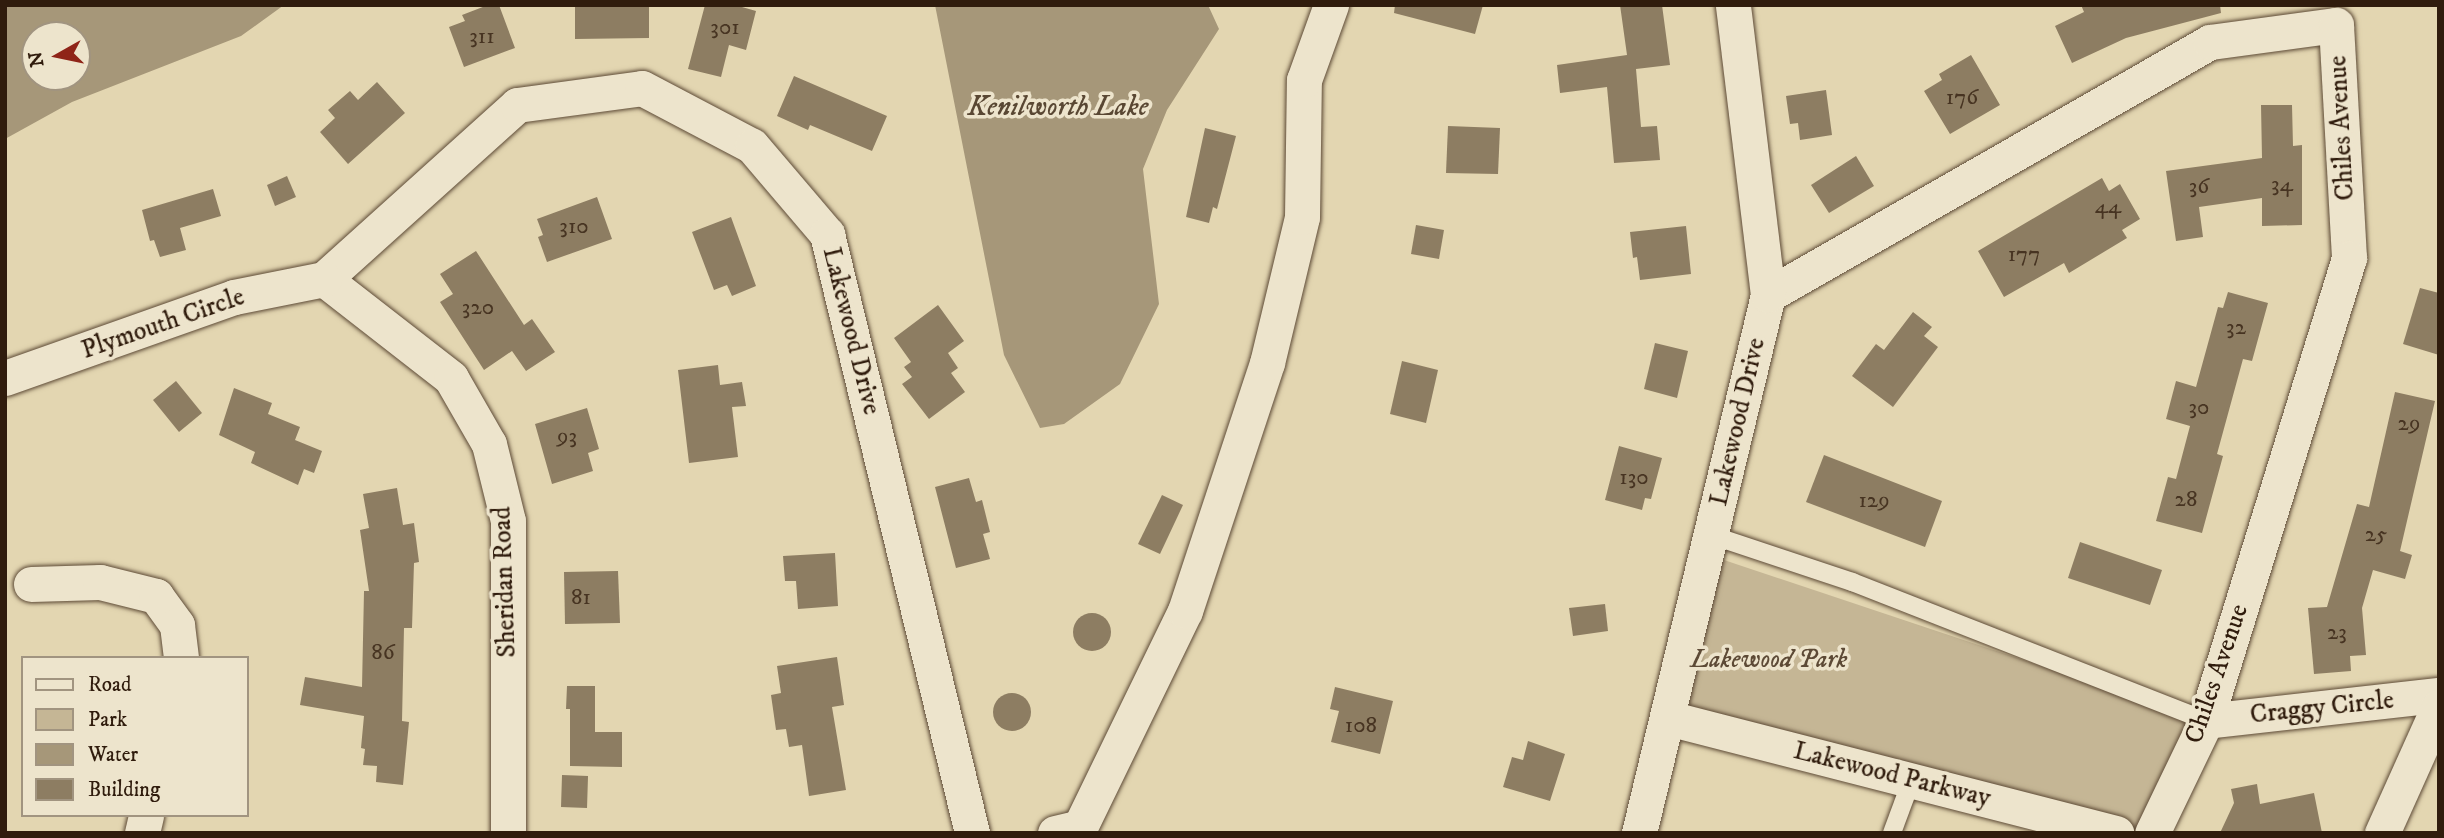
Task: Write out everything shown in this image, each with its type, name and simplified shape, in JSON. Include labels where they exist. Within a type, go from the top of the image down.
[{"type":"street","points":[[1055,833],[1080,827],[1185,611],[1268,363],[1302,217],[1304,80],[1331,5]]},
{"type":"street","name":"Lakewood Drive","points":[[1639,833],[1768,295],[1733,5]]},
{"type":"street","name":"Chiles Avenue","points":[[1768,295],[2210,42],[2336,25],[2349,258],[2206,721],[2152,833]]},
{"type":"street","name":"Lakewood Drive","points":[[324,279],[517,105],[642,88],[752,146],[827,234],[972,833]]},
{"type":"street","name":"Plymouth Circle","points":[[5,379],[234,297],[324,279]]},
{"type":"street","name":"Sheridan Road","points":[[324,279],[451,378],[489,444],[508,521],[508,833]]},
{"type":"street","points":[[31,584],[100,582],[156,596],[177,625],[181,656]]},
{"type":"street","name":"Craggy Circle","points":[[2206,721],[2439,695]]},
{"type":"street","points":[[2382,833],[2439,706]]},
{"type":"street","name":"Lakewood Parkway","points":[[1668,718],[2116,833]]},
{"type":"lane","points":[[1711,535],[1852,582],[2206,721]]},
{"type":"lane","points":[[1892,833],[1912,779]]},
{"type":"green space","name":"Lakewood Park","points":[[1706,554],[2206,721],[2152,833],[2116,833],[1668,718]]},
{"type":"water","points":[[5,5],[284,5],[241,36],[72,102],[5,139]]},
{"type":"water","name":"Kenilworth Lake","points":[[935,5],[1208,5],[1219,29],[1167,110],[1143,169],[1159,304],[1120,384],[1064,424],[1040,428],[1004,355]]},
{"type":"building","points":[[488,5],[499,5],[515,48],[464,67],[449,27],[465,21],[462,15]]},
{"type":"building","points":[[575,5],[649,5],[649,38],[575,39]]},
{"type":"building","points":[[705,5],[735,5],[756,11],[746,50],[729,45],[721,77],[688,69]]},
{"type":"building","points":[[1395,5],[1483,5],[1475,34],[1394,13]]},
{"type":"building","points":[[1620,5],[1662,5],[1670,65],[1636,69],[1641,127],[1657,126],[1660,160],[1614,163],[1607,87],[1560,93],[1557,65],[1627,55]]},
{"type":"building","points":[[2081,5],[2220,5],[2221,13],[2126,38],[2072,63],[2055,26],[2084,12]]},
{"type":"building","points":[[1971,55],[2000,105],[1950,134],[1924,91],[1942,80],[1939,74]]},
{"type":"building","points":[[794,76],[887,116],[872,151],[810,125],[808,130],[777,116]]},
{"type":"building","points":[[377,82],[405,113],[348,164],[320,132],[335,118],[328,110],[350,91],[358,100]]},
{"type":"building","points":[[1826,90],[1832,135],[1800,140],[1798,123],[1790,124],[1786,96]]},
{"type":"building","points":[[2261,105],[2292,105],[2293,146],[2302,145],[2302,225],[2262,226],[2262,198],[2199,207],[2203,237],[2176,241],[2166,171],[2262,158]]},
{"type":"building","points":[[1448,126],[1500,128],[1498,174],[1446,173]]},
{"type":"building","points":[[1205,128],[1236,136],[1217,209],[1213,207],[1209,223],[1186,217]]},
{"type":"building","points":[[1856,156],[1874,186],[1829,213],[1811,185]]},
{"type":"building","points":[[287,176],[296,197],[275,206],[267,185]]},
{"type":"building","points":[[2102,178],[2109,191],[2120,184],[2140,219],[2122,230],[2127,238],[2069,273],[2064,263],[2004,297],[1978,251]]},
{"type":"building","points":[[213,189],[221,216],[180,228],[186,250],[160,257],[154,240],[150,241],[142,210]]},
{"type":"building","points":[[597,197],[612,239],[547,262],[538,237],[543,235],[537,219]]},
{"type":"building","points":[[731,217],[756,286],[732,296],[727,285],[714,290],[692,232]]},
{"type":"building","points":[[1416,225],[1444,230],[1439,259],[1411,254]]},
{"type":"building","points":[[1686,226],[1691,274],[1640,280],[1637,257],[1633,258],[1630,232]]},
{"type":"building","points":[[476,251],[524,325],[532,319],[555,352],[526,371],[512,351],[484,370],[440,302],[453,294],[440,274]]},
{"type":"building","points":[[2420,288],[2439,293],[2439,355],[2403,344]]},
{"type":"building","points":[[2228,292],[2268,303],[2252,361],[2243,359],[2217,454],[2223,456],[2202,533],[2156,521],[2168,477],[2176,479],[2190,426],[2166,419],[2176,381],[2196,387],[2218,307],[2223,308]]},
{"type":"building","points":[[938,305],[964,341],[948,353],[958,368],[951,373],[965,392],[929,419],[902,384],[912,377],[904,367],[911,362],[894,338]]},
{"type":"building","points":[[1913,312],[1932,327],[1924,336],[1938,347],[1893,407],[1852,376],[1876,344],[1884,350]]},
{"type":"building","points":[[1655,343],[1688,351],[1677,398],[1644,389]]},
{"type":"building","points":[[1402,361],[1438,370],[1426,423],[1390,414]]},
{"type":"building","points":[[718,365],[720,385],[742,382],[746,406],[732,407],[738,457],[689,463],[678,370]]},
{"type":"building","points":[[176,381],[202,413],[179,432],[153,400]]},
{"type":"building","points":[[234,388],[272,403],[268,414],[300,427],[295,440],[322,451],[314,473],[304,469],[298,485],[251,463],[255,452],[219,435]]},
{"type":"building","points":[[2395,392],[2435,401],[2400,551],[2412,555],[2405,579],[2373,570],[2362,608],[2366,655],[2350,656],[2351,671],[2314,674],[2308,608],[2327,607],[2357,504],[2369,507]]},
{"type":"building","points":[[587,408],[599,449],[588,453],[593,471],[552,484],[535,424]]},
{"type":"building","points":[[1619,446],[1662,458],[1651,499],[1645,498],[1642,510],[1605,500]]},
{"type":"building","points":[[1824,455],[1942,501],[1925,547],[1806,502]]},
{"type":"building","points":[[969,478],[976,502],[982,500],[990,532],[983,534],[990,559],[956,568],[935,487]]},
{"type":"building","points":[[397,488],[403,525],[414,523],[419,562],[414,563],[412,628],[404,628],[402,721],[409,722],[403,785],[376,782],[377,766],[363,765],[365,749],[361,748],[364,716],[300,705],[305,677],[362,687],[364,591],[369,591],[360,530],[369,528],[363,494]]},
{"type":"building","points":[[1162,495],[1183,505],[1160,554],[1138,544]]},
{"type":"building","points":[[2080,542],[2162,570],[2150,605],[2068,578]]},
{"type":"building","points":[[835,553],[838,606],[798,609],[796,581],[785,581],[783,556]]},
{"type":"building","points":[[618,571],[620,623],[565,624],[564,572]]},
{"type":"building","points":[[1605,604],[1608,631],[1573,636],[1569,608]]},
{"type":"building","points":[[1092,613],[1106,618],[1111,632],[1106,646],[1092,651],[1078,646],[1073,632],[1078,618]]},
{"type":"building","points":[[837,657],[844,705],[832,707],[846,790],[809,796],[802,745],[789,747],[786,729],[776,730],[771,695],[781,693],[777,666]]},
{"type":"building","points":[[567,686],[595,686],[595,732],[622,732],[622,767],[570,766],[570,709],[566,709]]},
{"type":"building","points":[[1335,687],[1393,701],[1380,754],[1331,742],[1339,711],[1330,709]]},
{"type":"building","points":[[1012,693],[1026,698],[1031,712],[1026,726],[1012,731],[998,726],[993,712],[998,698]]},
{"type":"building","points":[[1528,741],[1565,754],[1550,801],[1503,787],[1512,757],[1523,760]]},
{"type":"building","points":[[562,775],[588,776],[587,808],[561,807]]},
{"type":"building","points":[[2257,784],[2260,804],[2314,793],[2322,833],[2220,833],[2234,803],[2231,789]]}]
